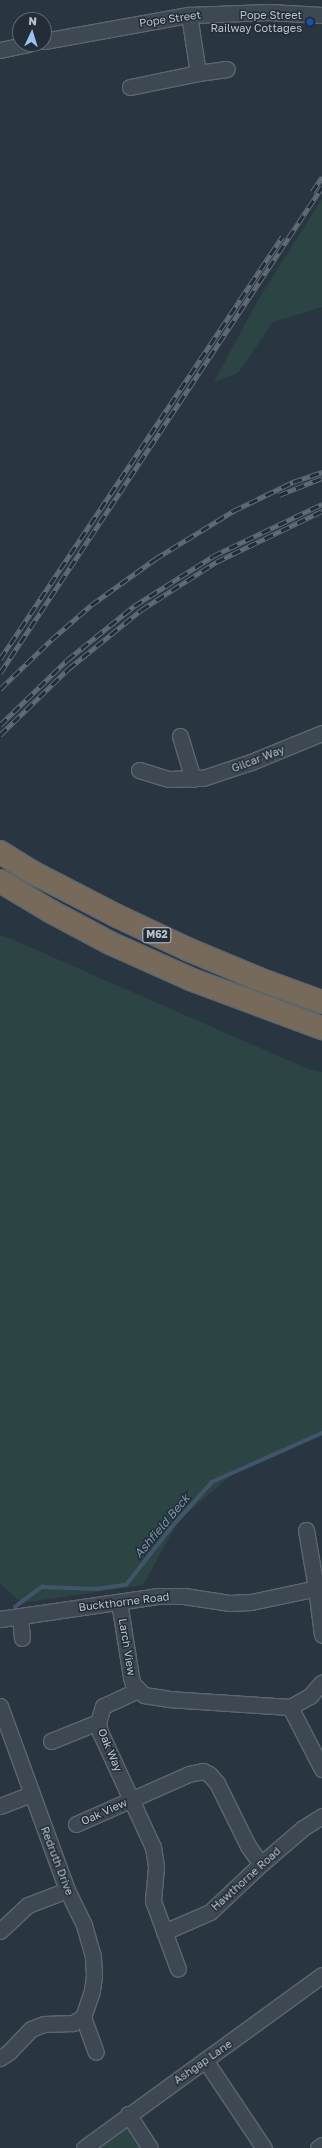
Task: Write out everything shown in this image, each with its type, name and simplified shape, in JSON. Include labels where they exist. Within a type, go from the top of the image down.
[{"type":"highway","name":"M62","points":[[0,852],[34,873],[103,909],[187,949],[259,979],[322,1002]]},
{"type":"highway","name":"M62","points":[[0,881],[110,943],[190,979],[322,1028]]},
{"type":"street","name":"Pope Street","points":[[52,40],[189,15],[269,12],[322,15]]},
{"type":"street","points":[[189,15],[198,73]]},
{"type":"street","points":[[0,50],[12,48]]},
{"type":"street","points":[[130,87],[198,73],[227,69]]},
{"type":"street","points":[[180,736],[193,779]]},
{"type":"street","name":"Gilcar Way","points":[[139,770],[169,779],[193,779],[218,774],[320,739]]},
{"type":"street","points":[[306,1530],[319,1587],[322,1635]]},
{"type":"street","name":"Buckthorne Road","points":[[0,1619],[157,1596],[184,1596],[230,1603],[251,1602],[319,1587]]},
{"type":"street","name":"Larch View","points":[[119,1602],[131,1677],[138,1690]]},
{"type":"street","points":[[20,1616],[22,1638]]},
{"type":"street","points":[[138,1690],[144,1695],[155,1698],[290,1707],[310,1696],[322,1682]]},
{"type":"street","name":"Oak Way","points":[[138,1690],[103,1706],[98,1722],[100,1732],[153,1848],[156,1867],[153,1901],[178,1969]]},
{"type":"street","name":"Redruth Drive","points":[[0,1706],[67,1890],[84,1925],[93,1957],[94,1976],[92,1991],[83,2017]]},
{"type":"street","points":[[290,1707],[322,1769]]},
{"type":"street","points":[[51,1741],[98,1722]]},
{"type":"street","name":"Oak View","points":[[76,1824],[198,1771],[209,1774],[217,1783],[248,1846],[261,1864]]},
{"type":"street","points":[[0,1806],[32,1794]]},
{"type":"street","name":"Hawthorne Road","points":[[164,1932],[210,1912],[261,1864],[303,1828],[322,1816]]},
{"type":"street","points":[[0,1931],[28,1905],[67,1890]]},
{"type":"street","name":"Ashgap Lane","points":[[84,2148],[128,2114],[322,1975]]},
{"type":"street","points":[[0,2058],[9,2052],[31,2029],[44,2024],[73,2023],[83,2017],[96,2052]]},
{"type":"street","points":[[205,2060],[264,2148]]},
{"type":"street","points":[[128,2114],[150,2148]]},
{"type":"street","points":[[318,2148],[322,2145]]},
{"type":"green space","points":[[322,199],[322,307],[273,322],[238,373],[214,382],[258,300]]},
{"type":"green space","points":[[2,935],[308,1069],[322,1072],[322,1433],[313,1439],[236,1471],[179,1520],[143,1585],[22,1603],[0,1584],[0,937]]},
{"type":"green space","points":[[128,2123],[147,2148],[91,2148]]},
{"type":"waterway","name":"Ashfield Beck","points":[[15,1607],[42,1587],[96,1589],[126,1585],[170,1529],[212,1482],[322,1433]]},
{"type":"railway","points":[[312,192],[322,177]]},
{"type":"railway","points":[[0,673],[322,187]]},
{"type":"railway","points":[[0,659],[282,237]]},
{"type":"railway","points":[[0,689],[51,640],[91,605],[155,559],[233,511],[293,482],[322,472]]},
{"type":"railway","points":[[279,495],[322,478]]},
{"type":"railway","points":[[0,725],[67,660],[134,606],[213,556],[322,504]]},
{"type":"railway","points":[[0,735],[68,669],[141,610],[216,562],[322,511]]},
{"type":"place","name":"Pope Street Railway Cottages","points":[[310,22]]}]
